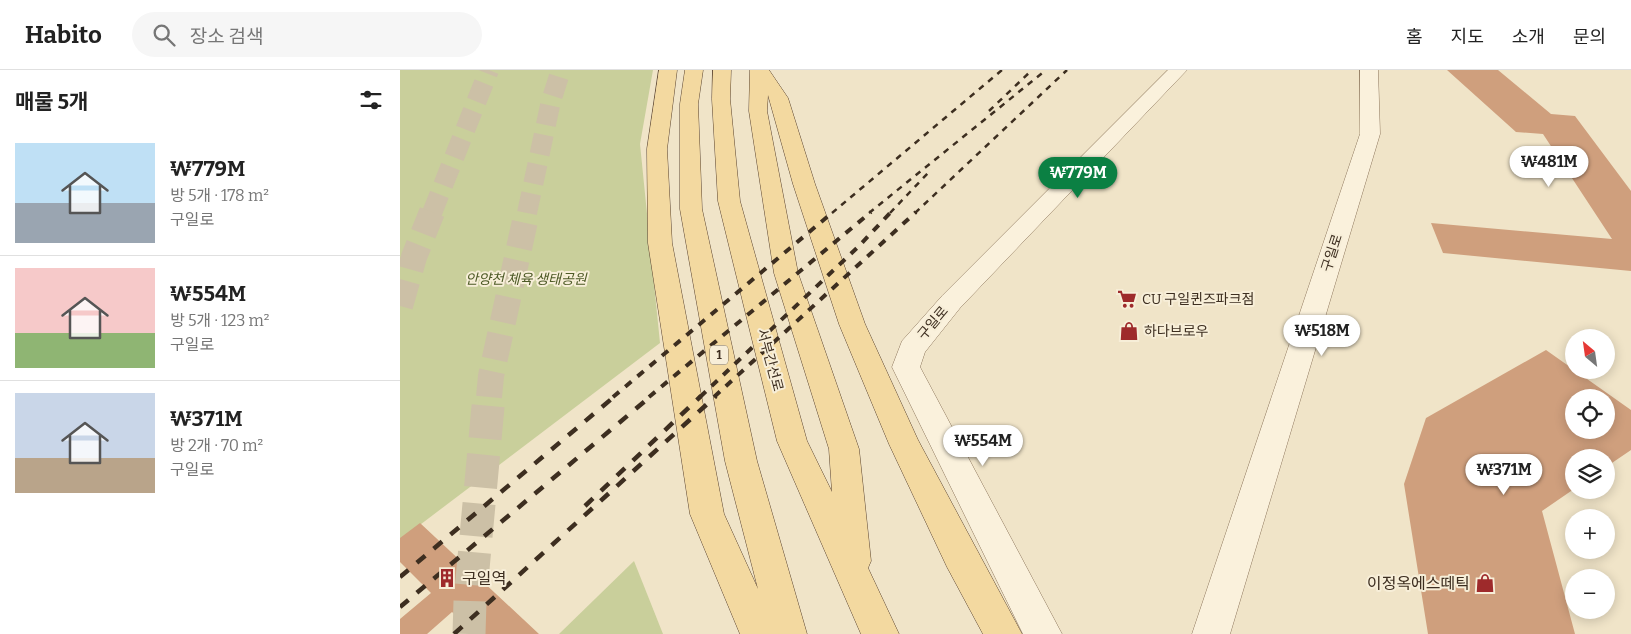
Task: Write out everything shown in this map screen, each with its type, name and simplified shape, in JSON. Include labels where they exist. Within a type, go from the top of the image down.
[{"type":"main road","points":[[668,70],[657,149],[660,243],[706,514],[759,634]]},
{"type":"main road","name":"1","points":[[694,70],[688,104],[691,209],[741,461],[788,634]]},
{"type":"main road","name":"서부간선로","points":[[722,70],[721,99],[729,201],[792,441],[880,634]]},
{"type":"main road","points":[[760,70],[758,111],[786,273],[844,449],[856,583]]},
{"type":"main road","points":[[760,70],[779,98],[804,184],[852,324],[909,453],[959,555],[1003,634]]},
{"type":"street","name":"구일로","points":[[1043,634],[906,367],[912,348],[951,302],[1178,70]]},
{"type":"street","name":"구일로","points":[[1211,634],[1370,134],[1369,70]]},
{"type":"green space","name":"안양천 체육 생태공원","points":[[400,70],[653,70],[640,144],[660,343],[400,540]]},
{"type":"green space","points":[[634,561],[663,634],[559,634]]},
{"type":"building","points":[[1447,70],[1498,70],[1551,114],[1575,116],[1631,191],[1631,271],[1443,253],[1431,223],[1612,239],[1543,134],[1516,132]]},
{"type":"building","points":[[1546,350],[1565,363],[1565,379],[1587,379],[1601,389],[1565,389],[1565,439],[1615,439],[1615,399],[1631,410],[1631,450],[1615,461],[1615,449],[1565,449],[1565,495],[1542,511],[1565,597],[1565,619],[1571,619],[1575,634],[1428,634],[1404,484],[1426,418]]},
{"type":"building","name":"구일역","points":[[420,523],[539,634],[477,634],[452,612],[427,634],[400,634],[400,619],[431,593],[400,562],[400,538]]},
{"type":"tunnel","points":[[432,213],[489,70]]},
{"type":"tunnel","points":[[527,213],[551,101],[561,70]]},
{"type":"tunnel","points":[[400,306],[414,257],[432,212]]},
{"type":"tunnel","points":[[489,397],[491,376],[527,212]]},
{"type":"tunnel","points":[[469,634],[470,601],[489,396]]},
{"type":"railway","points":[[832,213],[1002,70]]},
{"type":"railway","points":[[989,111],[1032,70]]},
{"type":"railway","points":[[869,213],[1046,70]]},
{"type":"railway","points":[[915,213],[1067,70]]},
{"type":"railway","points":[[890,213],[928,173]]},
{"type":"railway","points":[[613,397],[833,212]]},
{"type":"railway","points":[[649,397],[871,212]]},
{"type":"railway","points":[[700,397],[858,247],[891,212]]},
{"type":"railway","points":[[714,397],[916,212]]},
{"type":"railway","points":[[400,577],[615,396]]},
{"type":"railway","points":[[400,607],[651,396]]},
{"type":"railway","points":[[585,506],[701,396]]},
{"type":"railway","points":[[454,634],[716,396]]},
{"type":"place","name":"CU 구일퀸즈파크점","points":[[1127,299]]},
{"type":"place","name":"하다브로우","points":[[1129,331]]},
{"type":"place","name":"구일역","points":[[447,578]]},
{"type":"place","name":"이정옥에스떼틱","points":[[1485,583]]}]
